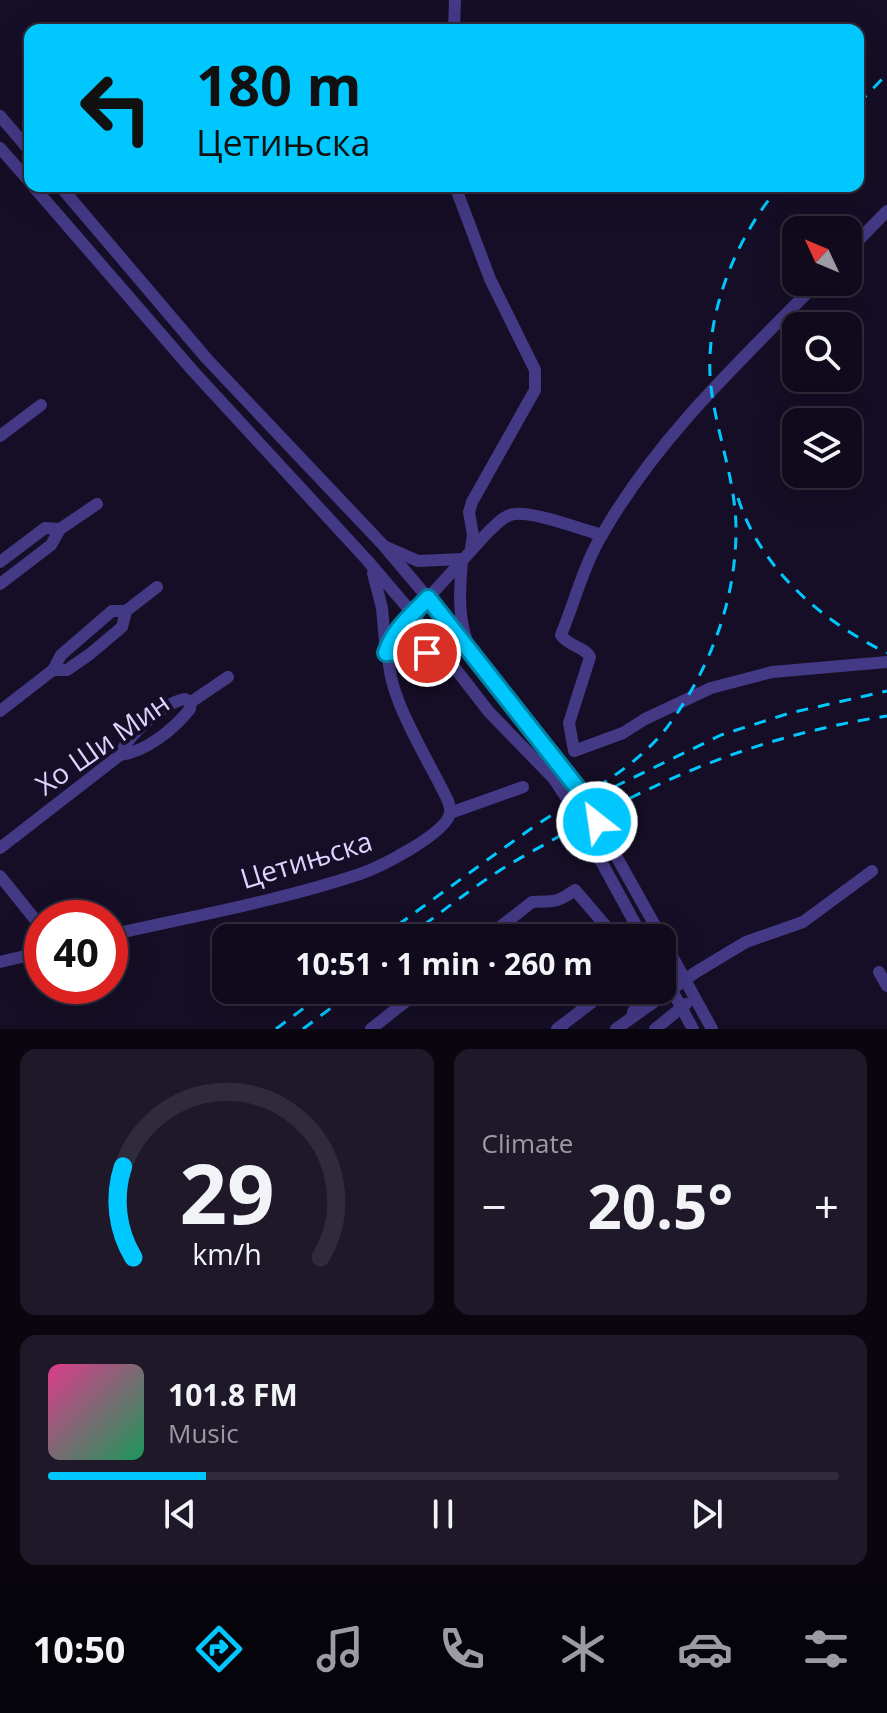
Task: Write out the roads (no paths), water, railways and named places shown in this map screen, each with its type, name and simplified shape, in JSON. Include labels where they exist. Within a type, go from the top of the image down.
[{"type":"street","points":[[454,24],[455,0]]},
{"type":"street","points":[[0,116],[24,144]]},
{"type":"street","points":[[0,148],[24,175]]},
{"type":"street","points":[[39,192],[193,371],[367,560],[489,712],[554,779],[635,924]]},
{"type":"street","points":[[65,192],[207,359],[384,546],[428,598],[579,790],[654,924]]},
{"type":"street","points":[[457,192],[490,279],[535,370],[536,380],[535,390],[470,507],[473,535],[466,555],[459,604],[462,628],[474,658]]},
{"type":"street","points":[[862,237],[887,211]]},
{"type":"street","points":[[804,296],[686,418],[643,471],[602,535],[561,635],[565,642],[587,652],[590,657],[569,723],[574,751],[623,733],[645,719],[711,688],[772,672],[887,662]]},
{"type":"street","points":[[0,436],[41,405]]},
{"type":"street","points":[[0,584],[51,545],[60,529],[97,504]]},
{"type":"street","points":[[386,653],[390,640],[466,555],[489,531],[514,514],[602,535]]},
{"type":"street","points":[[0,562],[45,528],[60,529]]},
{"type":"street","points":[[384,546],[418,561],[466,555]]},
{"type":"street","points":[[367,560],[380,595],[386,653],[405,718],[444,791],[450,813],[523,787]]},
{"type":"street","points":[[0,711],[53,670],[61,655],[112,611],[126,611],[157,587]]},
{"type":"street","points":[[53,670],[67,670],[90,654],[122,627],[126,611]]},
{"type":"street","points":[[386,653],[427,653],[459,675]]},
{"type":"street","name":"Хо Ши Мин","points":[[0,848],[120,755],[142,749],[168,730],[190,709],[191,702],[228,677]]},
{"type":"street","points":[[120,755],[128,739],[170,704],[185,699],[191,702]]},
{"type":"street","name":"Цетињска","points":[[128,931],[363,873],[398,856],[428,836],[443,824],[450,813]]},
{"type":"street","points":[[676,985],[746,942],[803,922],[872,871]]},
{"type":"street","points":[[0,876],[24,906]]},
{"type":"street","points":[[504,924],[532,902],[548,904],[575,890],[604,924]]},
{"type":"street","points":[[0,962],[24,956]]},
{"type":"street","points":[[676,964],[712,1029]]},
{"type":"street","points":[[879,972],[887,986]]},
{"type":"street","points":[[676,997],[693,1029]]},
{"type":"street","points":[[655,1029],[695,997]]},
{"type":"street","points":[[371,1029],[402,1004]]},
{"type":"street","points":[[557,1029],[590,1004]]},
{"type":"street","points":[[619,1027],[638,1004]]},
{"type":"street","points":[[619,1027],[650,1004]]},
{"type":"railway","points":[[864,98],[887,74]]},
{"type":"railway","points":[[399,924],[532,828],[641,755],[671,722],[698,678],[726,606],[735,556],[733,494],[711,387],[712,334],[717,307],[736,254],[775,192]]},
{"type":"railway","points":[[738,498],[762,548],[797,590],[817,609],[887,653]]},
{"type":"railway","points":[[614,787],[721,735],[790,713],[887,691]]},
{"type":"railway","points":[[425,924],[508,866],[642,792],[719,759],[759,746],[842,724],[887,716]]},
{"type":"railway","points":[[276,1029],[309,1004]]},
{"type":"railway","points":[[303,1029],[336,1004]]}]
